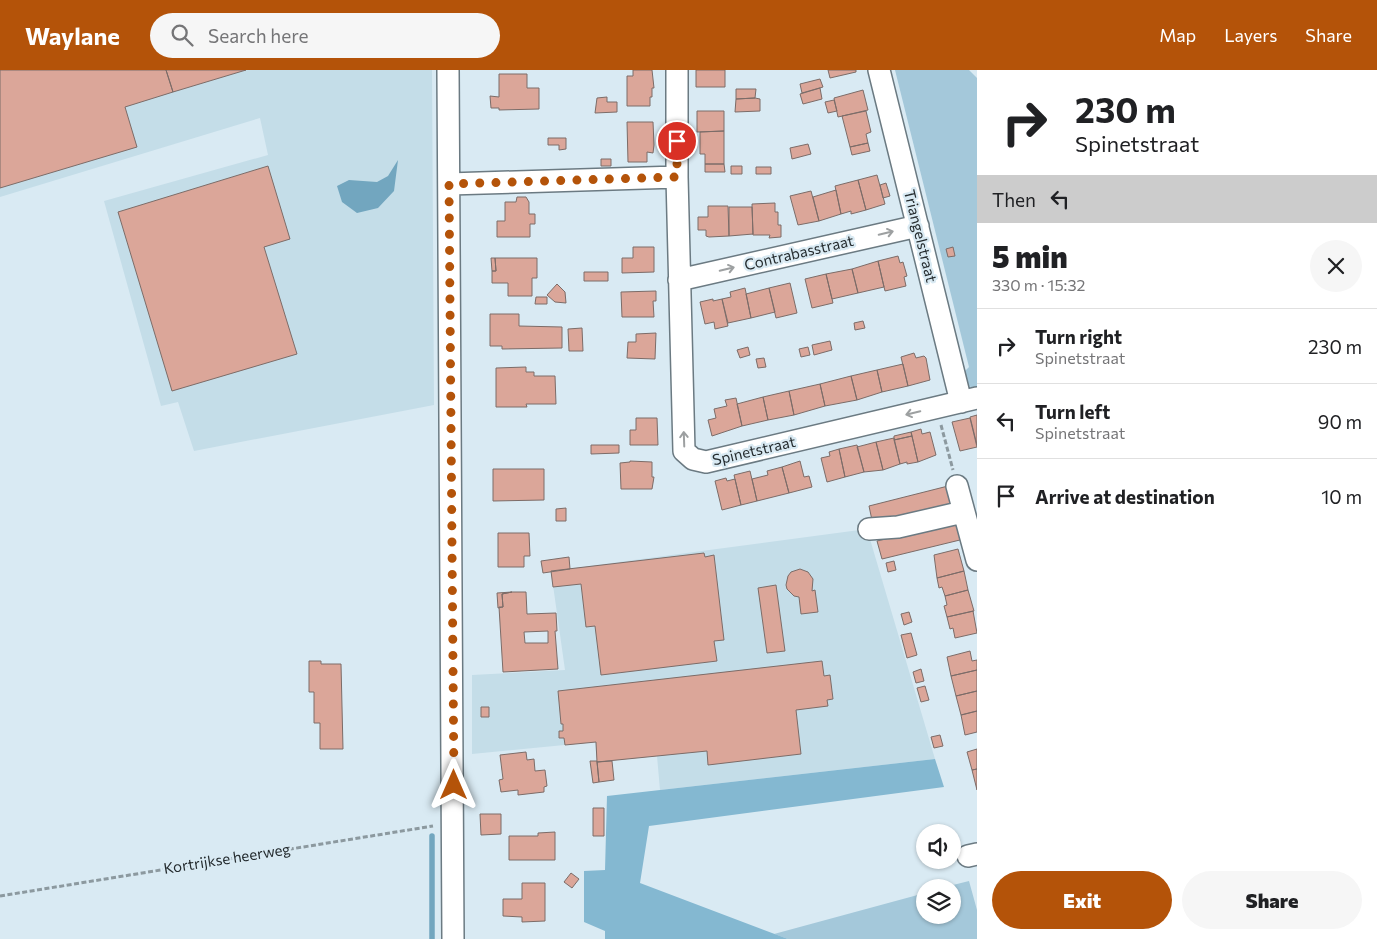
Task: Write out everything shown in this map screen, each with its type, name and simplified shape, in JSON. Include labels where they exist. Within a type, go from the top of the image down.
[{"type":"street","points":[[448,70],[454,939]]},
{"type":"street","name":"Spinetstraat","points":[[677,70],[677,177],[684,451],[693,459],[706,462],[969,400]]},
{"type":"street","name":"Triangelstraat","points":[[879,70],[918,226],[969,400]]},
{"type":"street","points":[[449,184],[677,177]]},
{"type":"street","name":"Contrabasstraat","points":[[680,280],[918,226]]},
{"type":"street","points":[[957,486],[977,560]]},
{"type":"street","points":[[869,529],[898,527],[964,512]]},
{"type":"path","points":[[937,408],[957,486]]},
{"type":"path","name":"Kortrijkse heerweg","points":[[0,896],[454,823]]},
{"type":"shaded area","points":[[0,70],[432,70],[434,405],[194,451],[178,402],[161,406],[104,201],[268,155],[260,118],[0,197]]},
{"type":"shaded area","points":[[895,70],[969,70],[977,78],[977,388],[966,386],[962,374],[969,367]]},
{"type":"shaded area","points":[[398,160],[394,191],[378,208],[357,213],[342,202],[337,186],[349,180],[377,182],[388,176]]},
{"type":"shaded area","points":[[867,529],[935,759],[660,790],[657,756],[597,762],[595,742],[472,754],[472,675],[565,670],[551,571]]},
{"type":"shaded area","points":[[935,759],[944,787],[649,826],[640,883],[788,939],[605,939],[605,931],[584,922],[584,871],[605,870],[607,796]]},
{"type":"shaded area","points":[[969,881],[977,910],[977,939],[788,939],[774,934],[916,895],[916,924],[961,924],[961,883]]},
{"type":"building","points":[[0,70],[166,70],[173,92],[125,107],[137,147],[0,188]]},
{"type":"building","points":[[166,70],[246,70],[173,92]]},
{"type":"building","points":[[633,70],[652,70],[654,88],[652,88],[652,97],[650,97],[650,106],[627,106],[627,76],[633,76]]},
{"type":"building","points":[[696,70],[725,70],[725,87],[696,87]]},
{"type":"building","points":[[828,70],[856,70],[856,72],[830,78]]},
{"type":"building","points":[[499,74],[527,74],[527,88],[539,88],[539,109],[499,110],[499,108],[491,108],[490,96],[499,97]]},
{"type":"building","points":[[820,79],[823,87],[802,93],[800,84]]},
{"type":"building","points":[[820,88],[822,99],[803,104],[800,94]]},
{"type":"building","points":[[736,89],[756,89],[755,98],[736,99]]},
{"type":"building","points":[[863,90],[868,110],[838,117],[834,98]]},
{"type":"building","points":[[607,97],[607,102],[617,102],[617,112],[595,113],[597,98]]},
{"type":"building","points":[[736,99],[760,99],[760,111],[735,112]]},
{"type":"building","points":[[834,100],[837,111],[828,113],[825,102]]},
{"type":"building","points":[[697,111],[724,111],[724,131],[697,132]]},
{"type":"building","points":[[866,111],[871,132],[866,134],[868,143],[850,147],[842,116]]},
{"type":"building","points":[[627,122],[653,122],[653,153],[647,152],[647,162],[628,162]]},
{"type":"building","points":[[724,131],[724,164],[705,164],[705,154],[700,154],[700,132]]},
{"type":"building","points":[[548,138],[566,138],[566,149],[559,150],[559,145],[548,145]]},
{"type":"building","points":[[868,143],[870,151],[852,155],[850,147]]},
{"type":"building","points":[[808,144],[811,154],[792,159],[790,148]]},
{"type":"building","points":[[601,159],[611,159],[611,166],[601,166]]},
{"type":"building","points":[[705,164],[724,164],[725,172],[705,172]]},
{"type":"building","points":[[268,166],[290,239],[264,247],[297,354],[172,391],[118,212]]},
{"type":"building","points":[[731,166],[742,166],[742,174],[731,174]]},
{"type":"building","points":[[756,167],[771,167],[771,174],[756,174]]},
{"type":"building","points":[[877,175],[885,204],[866,210],[858,180]]},
{"type":"building","points":[[858,180],[866,210],[851,214],[851,211],[841,214],[835,186]]},
{"type":"building","points":[[886,183],[890,196],[883,198],[880,185]]},
{"type":"building","points":[[836,190],[841,214],[819,221],[813,197]]},
{"type":"building","points":[[811,191],[819,221],[798,225],[790,196]]},
{"type":"building","points":[[517,197],[526,197],[529,202],[529,214],[535,214],[535,224],[530,224],[530,237],[497,237],[497,221],[505,221],[505,202],[516,202]]},
{"type":"building","points":[[775,203],[775,212],[778,212],[778,225],[781,225],[781,237],[769,238],[770,235],[753,235],[752,204]]},
{"type":"building","points":[[708,206],[728,206],[729,236],[709,237],[706,236],[706,230],[698,230],[698,217],[708,217]]},
{"type":"building","points":[[729,207],[752,207],[753,234],[729,236]]},
{"type":"building","points":[[633,247],[654,247],[654,272],[622,273],[622,258],[633,258]]},
{"type":"building","points":[[953,247],[955,256],[948,257],[946,249]]},
{"type":"building","points":[[898,256],[900,263],[903,262],[907,276],[904,277],[906,286],[885,291],[878,261]]},
{"type":"building","points":[[491,258],[495,258],[496,271],[492,271]]},
{"type":"building","points":[[495,258],[537,258],[537,278],[532,278],[532,296],[508,296],[508,283],[492,283],[492,271],[496,271]]},
{"type":"building","points":[[878,261],[884,287],[858,293],[852,269]]},
{"type":"building","points":[[852,269],[858,293],[832,299],[826,274]]},
{"type":"building","points":[[584,272],[608,272],[608,281],[584,281]]},
{"type":"building","points":[[826,274],[833,303],[812,308],[805,279]]},
{"type":"building","points":[[790,283],[797,313],[776,318],[769,288]]},
{"type":"building","points":[[557,284],[565,292],[566,303],[555,302],[547,295]]},
{"type":"building","points":[[745,288],[751,318],[728,323],[722,299],[731,297],[730,292]]},
{"type":"building","points":[[769,288],[775,312],[751,318],[746,294]]},
{"type":"building","points":[[656,291],[656,301],[653,301],[654,317],[622,317],[621,292]]},
{"type":"building","points":[[536,297],[547,297],[547,304],[535,304]]},
{"type":"building","points":[[713,299],[713,301],[722,299],[728,326],[715,329],[714,322],[705,324],[700,302]]},
{"type":"building","points":[[490,314],[519,314],[519,326],[562,327],[562,348],[502,349],[502,346],[490,346]]},
{"type":"building","points":[[863,321],[865,328],[855,330],[854,323]]},
{"type":"building","points":[[582,328],[583,351],[569,351],[568,329]]},
{"type":"building","points":[[656,333],[655,359],[627,358],[628,342],[636,342],[636,334]]},
{"type":"building","points":[[830,341],[832,350],[814,355],[812,345]]},
{"type":"building","points":[[748,347],[750,355],[740,358],[737,350]]},
{"type":"building","points":[[808,347],[810,355],[801,357],[799,349]]},
{"type":"building","points":[[914,353],[916,358],[924,356],[926,358],[930,380],[908,386],[901,357]]},
{"type":"building","points":[[764,358],[766,367],[758,368],[756,359]]},
{"type":"building","points":[[903,364],[908,386],[882,392],[877,370]]},
{"type":"building","points":[[526,367],[526,372],[534,372],[534,376],[555,376],[556,404],[526,404],[527,407],[496,407],[496,368]]},
{"type":"building","points":[[877,370],[882,392],[857,400],[851,376]]},
{"type":"building","points":[[851,376],[857,400],[825,406],[820,384]]},
{"type":"building","points":[[820,384],[825,406],[794,415],[789,391]]},
{"type":"building","points":[[789,391],[794,415],[768,420],[763,397]]},
{"type":"building","points":[[763,397],[768,420],[742,426],[737,404]]},
{"type":"building","points":[[736,398],[742,426],[712,436],[708,420],[716,418],[714,409],[727,406],[725,400]]},
{"type":"building","points":[[977,415],[977,445],[970,417]]},
{"type":"building","points":[[636,418],[657,418],[658,445],[630,445],[630,430],[636,430]]},
{"type":"building","points":[[970,418],[977,447],[960,451],[952,422]]},
{"type":"building","points":[[921,429],[922,434],[930,432],[936,455],[918,462],[911,432]]},
{"type":"building","points":[[911,432],[912,436],[894,440],[894,436]]},
{"type":"building","points":[[912,436],[918,462],[900,464],[894,440]]},
{"type":"building","points":[[894,438],[900,464],[883,470],[876,442]]},
{"type":"building","points":[[876,442],[883,470],[864,472],[857,447]]},
{"type":"building","points":[[591,445],[619,445],[619,453],[591,454]]},
{"type":"building","points":[[857,445],[864,472],[845,477],[839,449]]},
{"type":"building","points":[[839,449],[845,477],[827,482],[821,458],[830,456],[829,452]]},
{"type":"building","points":[[630,461],[652,462],[652,477],[654,477],[652,489],[621,489],[620,463]]},
{"type":"building","points":[[800,461],[804,477],[809,476],[812,487],[789,493],[782,467]]},
{"type":"building","points":[[782,467],[789,493],[757,501],[752,479],[768,475],[767,471]]},
{"type":"building","points":[[493,469],[544,469],[544,500],[493,501]]},
{"type":"building","points":[[750,471],[757,501],[741,505],[734,475]]},
{"type":"building","points":[[726,478],[727,481],[735,479],[741,505],[722,510],[715,481]]},
{"type":"building","points":[[952,485],[957,504],[873,525],[869,506]]},
{"type":"building","points":[[566,508],[566,521],[556,521],[556,509]]},
{"type":"building","points":[[960,521],[964,539],[882,559],[877,541]]},
{"type":"building","points":[[498,533],[529,533],[530,556],[524,556],[524,567],[498,567]]},
{"type":"building","points":[[958,549],[964,571],[937,578],[934,555]]},
{"type":"building","points":[[704,553],[705,557],[714,555],[724,640],[714,641],[717,661],[601,675],[595,626],[586,627],[581,584],[553,587],[551,571]]},
{"type":"building","points":[[569,557],[570,569],[543,573],[541,561]]},
{"type":"building","points":[[894,561],[896,570],[888,572],[886,563]]},
{"type":"building","points":[[800,569],[808,572],[813,579],[812,591],[815,590],[818,612],[801,614],[799,597],[794,596],[787,589],[788,576],[791,572]]},
{"type":"building","points":[[964,571],[968,590],[945,596],[942,587],[939,588],[937,578]]},
{"type":"building","points":[[776,585],[785,651],[767,653],[758,588]]},
{"type":"building","points":[[968,590],[974,611],[947,617],[944,606],[947,605],[945,596]]},
{"type":"building","points":[[512,592],[502,594],[503,607],[498,608],[497,593]]},
{"type":"building","points":[[526,592],[527,614],[556,613],[557,631],[555,631],[558,669],[503,672],[499,607],[503,607],[502,594]],"holes":[[[548,631],[548,643],[525,643],[524,632]]]},
{"type":"building","points":[[973,611],[977,633],[955,638],[953,628],[950,629],[947,617]]},
{"type":"building","points":[[909,612],[912,622],[904,625],[901,614]]},
{"type":"building","points":[[911,633],[917,655],[907,658],[901,635]]},
{"type":"building","points":[[970,651],[972,661],[977,660],[977,670],[951,676],[947,657]]},
{"type":"building","points":[[309,661],[321,661],[321,664],[341,664],[343,749],[320,749],[320,723],[314,723],[314,692],[309,692]]},
{"type":"building","points":[[822,661],[824,676],[830,675],[833,699],[827,700],[828,706],[796,710],[801,754],[708,765],[707,751],[597,762],[596,742],[565,745],[564,738],[559,738],[559,731],[563,731],[563,724],[561,724],[558,691]]},
{"type":"building","points":[[921,669],[924,681],[916,683],[913,672]]},
{"type":"building","points":[[977,670],[977,691],[956,696],[951,676]]},
{"type":"building","points":[[925,686],[929,700],[921,702],[917,688]]},
{"type":"building","points":[[977,691],[977,711],[961,715],[956,696]]},
{"type":"building","points":[[481,707],[489,707],[489,717],[481,717]]},
{"type":"building","points":[[977,711],[977,732],[965,735],[961,715]]},
{"type":"building","points":[[940,735],[943,746],[934,748],[931,737]]},
{"type":"building","points":[[977,749],[977,769],[972,770],[967,752]]},
{"type":"building","points":[[526,752],[527,760],[534,759],[535,771],[545,770],[547,786],[544,787],[544,792],[518,795],[518,790],[501,792],[499,780],[503,779],[500,755]]},
{"type":"building","points":[[590,761],[597,761],[599,782],[593,783]]},
{"type":"building","points":[[612,761],[614,780],[599,782],[597,762]]},
{"type":"building","points":[[977,769],[977,790],[972,770]]},
{"type":"building","points":[[593,808],[604,808],[604,836],[593,836]]},
{"type":"building","points":[[480,814],[501,814],[501,834],[481,835]]},
{"type":"building","points":[[555,832],[555,860],[509,860],[509,836],[538,836],[538,833]]},
{"type":"building","points":[[571,873],[579,879],[572,888],[564,882]]},
{"type":"building","points":[[522,883],[545,883],[545,921],[522,922],[522,917],[503,916],[503,899],[522,899]]},
{"type":"waterway","points":[[432,836],[432,939]]},
{"type":"route","points":[[454,785],[449,184],[677,177],[677,141]]}]
